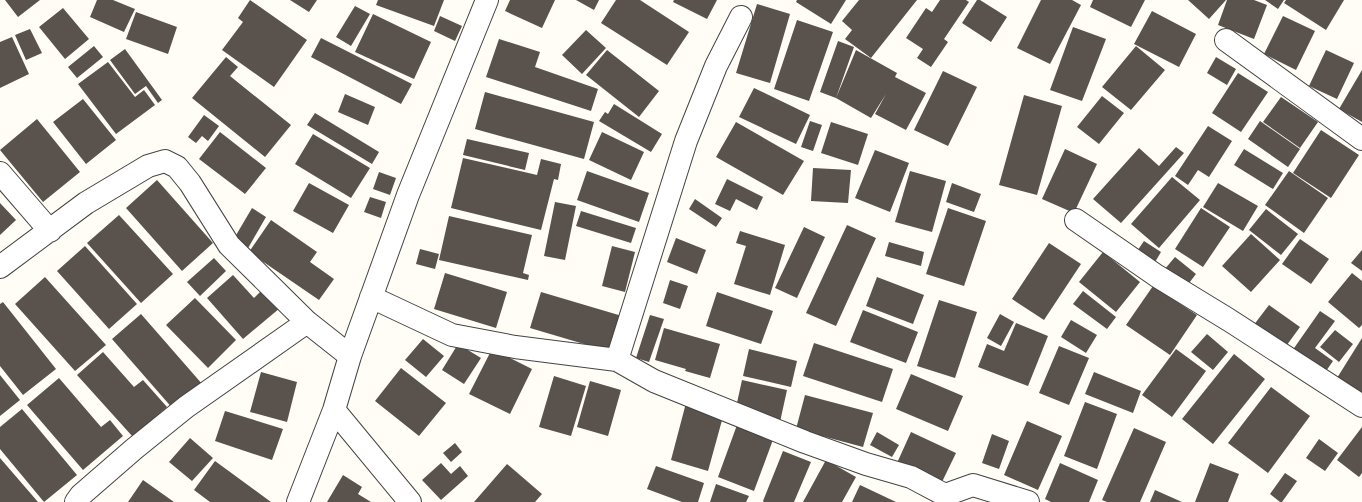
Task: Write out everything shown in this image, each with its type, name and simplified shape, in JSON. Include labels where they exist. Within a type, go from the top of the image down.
[{"type":"street","points":[[298,502],[334,410],[350,356],[408,195],[487,0]]},
{"type":"street","points":[[617,360],[686,142],[716,66],[741,17]]},
{"type":"street","points":[[1226,40],[1362,139]]},
{"type":"street","points":[[0,267],[93,199],[148,166],[165,161],[177,167],[190,183],[229,245],[307,322],[350,356]]},
{"type":"street","points":[[0,173],[50,231]]},
{"type":"street","points":[[1076,220],[1157,276],[1229,320],[1362,406]]},
{"type":"street","points":[[371,297],[452,335],[515,347],[617,360],[654,381],[805,442],[866,464],[911,477],[945,495],[973,485],[1028,502]]},
{"type":"street","points":[[76,502],[81,495],[122,459],[186,407],[307,322]]},
{"type":"street","points":[[334,410],[410,502]]},
{"type":"building","points":[[5,0],[40,0],[18,17]]},
{"type":"building","points":[[97,0],[113,0],[135,9],[124,32],[90,17]]},
{"type":"building","points":[[250,0],[307,40],[274,87],[222,50],[243,22],[238,18]]},
{"type":"building","points":[[290,0],[317,0],[309,12]]},
{"type":"building","points":[[378,0],[444,0],[434,26],[376,5]]},
{"type":"building","points":[[510,0],[555,0],[542,28],[505,11]]},
{"type":"building","points":[[576,0],[599,0],[594,10]]},
{"type":"building","points":[[616,0],[640,0],[689,32],[667,65],[601,23]]},
{"type":"building","points":[[674,0],[717,0],[707,19],[673,2]]},
{"type":"building","points":[[797,0],[846,0],[831,24],[796,2]]},
{"type":"building","points":[[859,0],[917,0],[871,58],[845,39],[852,30],[842,21]]},
{"type":"building","points":[[940,0],[966,0],[969,2],[944,39],[948,42],[931,67],[917,58],[923,49],[906,38],[926,8],[932,12]]},
{"type":"building","points":[[977,0],[980,0],[1007,17],[991,42],[962,23]]},
{"type":"building","points":[[1041,0],[1072,0],[1081,5],[1050,64],[1017,48]]},
{"type":"building","points":[[1093,0],[1145,0],[1131,27],[1090,7]]},
{"type":"building","points":[[1188,0],[1226,0],[1209,19]]},
{"type":"building","points":[[1227,0],[1254,0],[1267,5],[1254,39],[1218,25]]},
{"type":"building","points":[[1265,0],[1284,0],[1278,9]]},
{"type":"building","points":[[1286,0],[1344,0],[1326,30],[1284,3]]},
{"type":"building","points":[[757,4],[790,14],[770,83],[736,73]]},
{"type":"building","points":[[355,6],[370,14],[351,46],[336,37]]},
{"type":"building","points":[[63,8],[89,39],[65,59],[39,27]]},
{"type":"building","points":[[1152,11],[1196,34],[1179,67],[1134,44]]},
{"type":"building","points":[[136,12],[177,27],[168,54],[126,39]]},
{"type":"building","points":[[373,14],[431,42],[414,79],[355,52]]},
{"type":"building","points":[[440,16],[462,26],[455,41],[434,31]]},
{"type":"building","points":[[1283,16],[1315,31],[1296,70],[1264,54]]},
{"type":"building","points":[[797,20],[833,32],[809,101],[774,89]]},
{"type":"building","points":[[1073,27],[1106,39],[1082,101],[1050,90]]},
{"type":"building","points":[[30,29],[42,53],[26,60],[15,35]]},
{"type":"building","points":[[586,30],[606,48],[582,74],[562,55]]},
{"type":"building","points":[[12,37],[29,74],[0,88],[0,42]]},
{"type":"building","points":[[321,38],[412,84],[401,104],[311,57]]},
{"type":"building","points":[[499,39],[540,52],[535,67],[598,89],[591,111],[486,77]]},
{"type":"building","points":[[838,41],[854,47],[836,98],[820,92]]},
{"type":"building","points":[[94,46],[103,57],[77,78],[68,67]]},
{"type":"building","points":[[1136,46],[1165,70],[1131,110],[1102,87]]},
{"type":"building","points":[[125,49],[162,100],[158,103],[146,86],[135,94],[110,60]]},
{"type":"building","points":[[607,50],[659,91],[639,117],[586,75]]},
{"type":"building","points":[[856,50],[897,73],[895,77],[926,93],[906,130],[875,114],[886,94],[871,118],[836,98]]},
{"type":"building","points":[[1326,50],[1354,63],[1337,99],[1309,86]]},
{"type":"building","points":[[226,57],[238,67],[230,76],[291,125],[265,157],[192,98]]},
{"type":"building","points":[[1216,57],[1236,69],[1227,85],[1207,73]]},
{"type":"building","points":[[108,62],[135,97],[144,90],[155,105],[116,134],[78,84]]},
{"type":"building","points":[[1362,70],[1362,122],[1339,109]]},
{"type":"building","points":[[943,71],[977,87],[948,146],[914,130]]},
{"type":"building","points":[[1238,73],[1268,92],[1241,132],[1212,113]]},
{"type":"building","points":[[754,88],[810,115],[796,144],[739,117]]},
{"type":"building","points":[[485,92],[594,122],[584,159],[475,129]]},
{"type":"building","points":[[345,94],[375,107],[368,125],[338,112]]},
{"type":"building","points":[[1024,95],[1062,106],[1037,195],[999,185]]},
{"type":"building","points":[[1102,96],[1124,113],[1099,144],[1077,127]]},
{"type":"building","points":[[1281,97],[1318,122],[1300,148],[1263,122]]},
{"type":"building","points":[[83,99],[116,140],[86,164],[53,122]]},
{"type":"building","points":[[614,104],[662,134],[651,152],[599,121],[605,112],[608,114]]},
{"type":"building","points":[[315,113],[379,152],[372,164],[307,125]]},
{"type":"building","points":[[204,115],[219,126],[208,141],[202,136],[196,143],[188,137]]},
{"type":"building","points":[[37,119],[80,172],[43,202],[0,150]]},
{"type":"building","points":[[810,121],[822,125],[813,151],[801,147]]},
{"type":"building","points":[[1260,121],[1300,149],[1288,167],[1248,139]]},
{"type":"building","points":[[736,122],[804,161],[783,195],[716,157]]},
{"type":"building","points":[[831,122],[868,134],[858,165],[821,153]]},
{"type":"building","points":[[1208,126],[1232,141],[1209,177],[1198,170],[1188,185],[1175,176]]},
{"type":"building","points":[[1321,130],[1359,155],[1331,198],[1293,173]]},
{"type":"building","points":[[220,132],[266,168],[245,194],[199,159]]},
{"type":"building","points":[[602,132],[644,152],[631,180],[589,160]]},
{"type":"building","points":[[313,134],[370,168],[351,198],[295,164]]},
{"type":"building","points":[[467,139],[529,153],[525,170],[463,155]]},
{"type":"building","points":[[1176,147],[1184,153],[1121,223],[1093,199],[1139,148],[1159,166]]},
{"type":"building","points":[[1065,149],[1097,164],[1074,213],[1042,199]]},
{"type":"building","points":[[1244,149],[1283,173],[1273,189],[1234,165]]},
{"type":"building","points":[[875,150],[909,163],[890,212],[855,198]]},
{"type":"building","points":[[463,158],[537,175],[541,159],[561,164],[558,180],[554,179],[541,230],[451,208]]},
{"type":"building","points":[[813,168],[851,170],[848,203],[811,201]]},
{"type":"building","points":[[587,171],[649,193],[639,222],[577,200]]},
{"type":"building","points":[[910,171],[946,181],[932,232],[895,222]]},
{"type":"building","points":[[1289,171],[1328,198],[1304,233],[1265,205]]},
{"type":"building","points":[[379,172],[396,178],[390,195],[373,189]]},
{"type":"building","points":[[1172,177],[1200,200],[1159,248],[1131,224]]},
{"type":"building","points":[[727,179],[763,197],[757,210],[736,199],[730,211],[715,204]]},
{"type":"building","points":[[157,180],[213,243],[182,271],[126,208]]},
{"type":"building","points":[[309,183],[349,205],[333,233],[293,211]]},
{"type":"building","points":[[952,183],[981,194],[974,212],[946,202]]},
{"type":"building","points":[[1218,183],[1258,206],[1243,231],[1203,207]]},
{"type":"building","points":[[370,197],[386,202],[381,218],[364,212]]},
{"type":"building","points":[[695,199],[722,218],[716,227],[689,209]]},
{"type":"building","points":[[555,202],[576,206],[565,260],[544,256]]},
{"type":"building","points":[[0,203],[16,220],[0,235]]},
{"type":"building","points":[[252,208],[266,217],[247,250],[232,242]]},
{"type":"building","points":[[948,208],[986,221],[964,286],[926,274]]},
{"type":"building","points":[[1201,208],[1230,227],[1203,267],[1175,249]]},
{"type":"building","points":[[1266,209],[1298,234],[1281,255],[1249,230]]},
{"type":"building","points":[[581,211],[636,228],[631,243],[576,226]]},
{"type":"building","points":[[119,215],[173,274],[141,303],[87,243]]},
{"type":"building","points":[[449,216],[532,235],[523,273],[529,275],[528,280],[439,260]]},
{"type":"building","points":[[271,220],[317,252],[310,262],[334,279],[319,300],[249,252]]},
{"type":"building","points":[[847,225],[876,238],[836,326],[806,313]]},
{"type":"building","points":[[804,227],[825,237],[797,298],[775,288]]},
{"type":"building","points":[[740,231],[785,245],[770,295],[734,284],[746,246],[736,243]]},
{"type":"building","points":[[1251,234],[1280,260],[1251,292],[1222,266]]},
{"type":"building","points":[[676,238],[706,250],[697,274],[667,262]]},
{"type":"building","points":[[1300,239],[1329,259],[1311,284],[1282,264]]},
{"type":"building","points":[[1144,241],[1161,252],[1151,269],[1133,257]]},
{"type":"building","points":[[889,242],[924,252],[921,266],[885,256]]},
{"type":"building","points":[[1049,243],[1081,264],[1044,320],[1012,299]]},
{"type":"building","points":[[85,246],[137,304],[109,329],[57,271]]},
{"type":"building","points":[[612,246],[635,252],[625,292],[602,286]]},
{"type":"building","points":[[420,249],[439,254],[435,269],[416,264]]},
{"type":"building","points":[[1362,250],[1362,271],[1351,263]]},
{"type":"building","points":[[1103,252],[1140,282],[1116,312],[1079,282]]},
{"type":"building","points":[[1175,257],[1196,274],[1186,287],[1164,270]]},
{"type":"building","points":[[214,258],[226,271],[200,296],[187,282]]},
{"type":"building","points":[[445,273],[507,292],[496,328],[434,309]]},
{"type":"building","points":[[1352,273],[1362,281],[1362,325],[1359,328],[1328,302]]},
{"type":"building","points":[[233,275],[254,298],[263,289],[280,308],[243,339],[207,298]]},
{"type":"building","points":[[45,277],[106,345],[75,371],[15,304]]},
{"type":"building","points":[[877,277],[924,295],[913,324],[866,306]]},
{"type":"building","points":[[670,280],[688,286],[680,309],[663,303]]},
{"type":"building","points":[[1153,286],[1197,315],[1170,355],[1126,325]]},
{"type":"building","points":[[1083,291],[1116,317],[1107,329],[1073,304]]},
{"type":"building","points":[[541,292],[622,316],[611,352],[530,328]]},
{"type":"building","points":[[717,292],[773,311],[761,344],[706,326]]},
{"type":"building","points":[[195,298],[236,340],[208,368],[166,325]]},
{"type":"building","points":[[939,300],[977,312],[955,378],[917,366]]},
{"type":"building","points":[[3,302],[56,369],[23,395],[0,366],[0,304]]},
{"type":"building","points":[[1269,305],[1300,327],[1284,349],[1253,326]]},
{"type":"building","points":[[863,310],[918,332],[906,363],[850,342]]},
{"type":"building","points":[[1320,311],[1335,321],[1315,348],[1333,361],[1324,374],[1292,351]]},
{"type":"building","points":[[141,314],[203,385],[174,410],[112,339]]},
{"type":"building","points":[[1000,314],[1014,322],[1001,346],[987,338]]},
{"type":"building","points":[[650,315],[664,319],[649,362],[636,358]]},
{"type":"building","points":[[1071,320],[1097,335],[1086,353],[1061,337]]},
{"type":"building","points":[[1016,323],[1048,336],[1028,386],[978,367],[987,344],[1004,351]]},
{"type":"building","points":[[664,328],[720,344],[710,378],[655,360]]},
{"type":"building","points":[[1335,330],[1353,344],[1339,362],[1320,347]]},
{"type":"building","points":[[1207,334],[1228,352],[1213,370],[1191,352]]},
{"type":"building","points":[[1362,338],[1362,393],[1337,378]]},
{"type":"building","points":[[423,339],[444,356],[426,377],[405,360]]},
{"type":"building","points":[[814,343],[893,369],[882,402],[803,376]]},
{"type":"building","points":[[458,344],[481,358],[464,384],[442,370]]},
{"type":"building","points":[[1059,346],[1089,358],[1069,405],[1039,393]]},
{"type":"building","points":[[492,349],[532,369],[510,414],[469,394]]},
{"type":"building","points":[[749,349],[797,361],[791,387],[743,376]]},
{"type":"building","points":[[1176,349],[1206,371],[1172,417],[1142,395]]},
{"type":"building","points":[[103,352],[134,387],[143,380],[167,407],[133,437],[77,375]]},
{"type":"building","points":[[1234,354],[1265,379],[1213,444],[1182,419]]},
{"type":"building","points":[[401,368],[446,403],[419,436],[375,401]]},
{"type":"building","points":[[261,372],[297,382],[287,422],[250,412]]},
{"type":"building","points":[[1094,372],[1141,391],[1133,413],[1085,394]]},
{"type":"building","points":[[911,374],[963,396],[948,431],[896,409]]},
{"type":"building","points":[[0,375],[20,400],[0,416]]},
{"type":"building","points":[[554,376],[586,386],[571,436],[539,427]]},
{"type":"building","points":[[59,378],[101,427],[110,420],[123,436],[83,470],[27,405]]},
{"type":"building","points":[[742,380],[787,390],[780,422],[735,412]]},
{"type":"building","points":[[590,381],[621,390],[608,436],[577,427]]},
{"type":"building","points":[[1271,387],[1310,416],[1268,473],[1228,443]]},
{"type":"building","points":[[805,395],[873,413],[863,447],[796,429]]},
{"type":"building","points":[[1085,402],[1117,414],[1097,469],[1064,456]]},
{"type":"building","points":[[686,403],[724,413],[708,471],[671,460]]},
{"type":"building","points":[[22,409],[77,475],[44,502],[0,449],[0,427]]},
{"type":"building","points":[[225,411],[283,429],[272,460],[215,441]]},
{"type":"building","points":[[1027,421],[1062,436],[1038,490],[1004,475]]},
{"type":"building","points":[[737,425],[774,437],[754,491],[718,477]]},
{"type":"building","points":[[1362,427],[1362,473],[1359,477],[1337,460]]},
{"type":"building","points":[[1134,428],[1166,442],[1140,502],[1107,502],[1102,500]]},
{"type":"building","points":[[877,432],[899,445],[892,457],[870,445]]},
{"type":"building","points":[[911,432],[956,453],[941,484],[897,463]]},
{"type":"building","points":[[992,434],[1009,441],[999,469],[982,463]]},
{"type":"building","points":[[190,438],[213,458],[192,481],[169,462]]},
{"type":"building","points":[[1319,439],[1338,453],[1325,471],[1306,458]]},
{"type":"building","points":[[455,443],[462,452],[451,462],[443,453]]},
{"type":"building","points":[[783,451],[811,462],[794,502],[764,502],[763,501]]},
{"type":"building","points":[[0,458],[38,502],[0,502]]},
{"type":"building","points":[[826,460],[856,477],[842,502],[803,502]]},
{"type":"building","points":[[215,461],[271,502],[210,502],[194,490]]},
{"type":"building","points":[[441,463],[451,474],[460,466],[468,476],[441,500],[422,480]]},
{"type":"building","points":[[1060,463],[1098,480],[1089,502],[1051,502],[1045,499]]},
{"type":"building","points":[[1210,463],[1239,474],[1228,502],[1195,502]]},
{"type":"building","points":[[507,464],[542,494],[535,502],[474,502]]},
{"type":"building","points":[[656,466],[704,483],[698,502],[682,502],[647,489]]},
{"type":"building","points":[[1285,473],[1297,481],[1282,502],[1280,502],[1270,494]]},
{"type":"building","points":[[343,475],[362,487],[358,494],[371,502],[327,502]]},
{"type":"building","points":[[143,480],[174,502],[128,502]]},
{"type":"building","points":[[716,484],[749,496],[746,502],[710,502]]},
{"type":"building","points":[[860,485],[896,502],[852,502]]},
{"type":"building","points":[[1155,490],[1182,502],[1150,502]]}]
